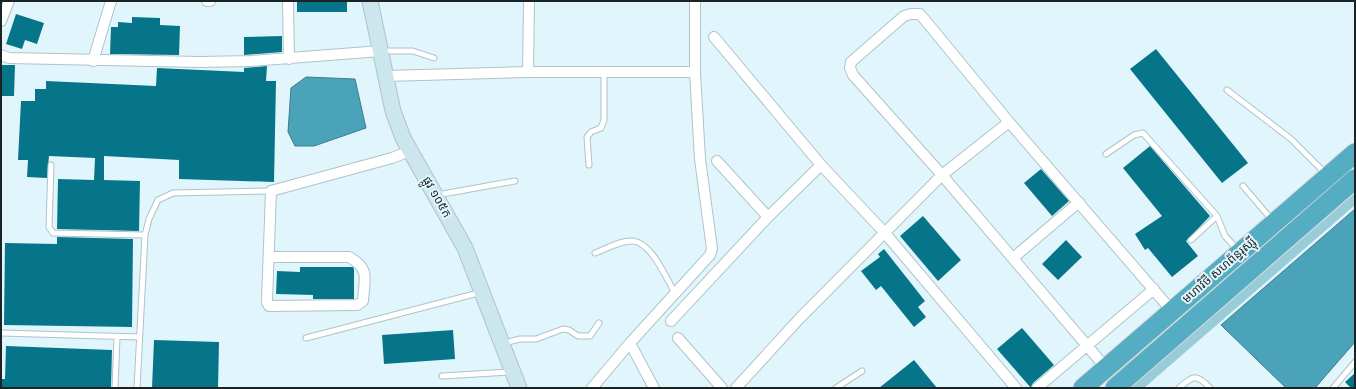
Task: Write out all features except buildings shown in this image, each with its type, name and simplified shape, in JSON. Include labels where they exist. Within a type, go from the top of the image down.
[{"type":"highway","name":"មហាវិថី សហព័ន្ធរុស្ស៊ី","points":[[1083,388],[1355,153]]},
{"type":"highway","name":"មហាវិថី សហព័ន្ធរុស្ស៊ី","points":[[1115,388],[1355,179]]},
{"type":"main road","name":"ផ្លូវ ១០៥ក","points":[[370,1],[393,111],[403,138],[465,248],[519,388]]},
{"type":"street","points":[[1,21],[9,1]]},
{"type":"street","points":[[93,61],[111,1]]},
{"type":"street","points":[[288,1],[289,58]]},
{"type":"street","points":[[528,72],[529,1]]},
{"type":"street","points":[[592,388],[630,343],[710,255],[712,249],[703,193],[695,72],[696,1]]},
{"type":"street","points":[[1106,368],[942,175],[853,75],[850,68],[851,62],[904,16],[920,14],[1009,122],[1172,311]]},
{"type":"street","points":[[714,37],[821,165],[884,232],[1016,388]]},
{"type":"street","points":[[1,55],[10,58],[93,61],[200,62],[289,58],[380,51]]},
{"type":"street","points":[[386,76],[528,72],[695,72]]},
{"type":"street","points":[[736,388],[884,232],[942,175],[1009,122]]},
{"type":"street","points":[[269,257],[349,257],[360,263],[365,271],[363,301],[356,305],[269,306],[267,302],[271,191],[392,158],[410,151]]},
{"type":"street","points":[[717,161],[768,217]]},
{"type":"street","points":[[671,321],[768,217],[821,165]]},
{"type":"street","points":[[1013,258],[1079,202]]},
{"type":"street","points":[[1037,388],[1154,289]]},
{"type":"street","points":[[678,338],[722,388]]},
{"type":"street","points":[[630,343],[654,388]]},
{"type":"lane","points":[[380,51],[413,51],[434,58]]},
{"type":"lane","points":[[589,165],[587,137],[601,128],[604,120],[604,72]]},
{"type":"lane","points":[[1228,90],[1291,139],[1328,176]]},
{"type":"lane","points":[[1106,154],[1134,135],[1143,133],[1217,216],[1225,236],[1240,252]]},
{"type":"lane","points":[[51,165],[49,227],[53,233],[145,236]]},
{"type":"lane","points":[[436,195],[514,181]]},
{"type":"lane","points":[[1243,186],[1274,222]]},
{"type":"lane","points":[[137,388],[145,236],[149,219],[158,200],[173,193],[271,191]]},
{"type":"lane","points":[[1191,240],[1217,216]]},
{"type":"lane","points":[[595,253],[624,242],[633,241],[641,243],[651,252],[675,293]]},
{"type":"lane","points":[[306,338],[482,292]]},
{"type":"lane","points":[[502,343],[520,339],[536,339],[563,330],[569,330],[578,336],[590,336],[599,323]]},
{"type":"lane","points":[[1,333],[139,337]]},
{"type":"lane","points":[[115,388],[117,337]]},
{"type":"lane","points":[[1333,388],[1355,362]]},
{"type":"lane","points":[[836,388],[862,370]]},
{"type":"lane","points":[[442,376],[513,372]]},
{"type":"lane","points":[[1179,388],[1191,378],[1195,377],[1202,379],[1210,388]]},
{"type":"shaded area","points":[[306,77],[355,79],[366,128],[314,146],[295,146],[288,132],[291,88]]},
{"type":"shaded area","points":[[1355,193],[1355,205],[1144,388],[1130,388]]},
{"type":"shaded area","points":[[1355,209],[1355,342],[1315,388],[1286,388],[1221,325]]}]
